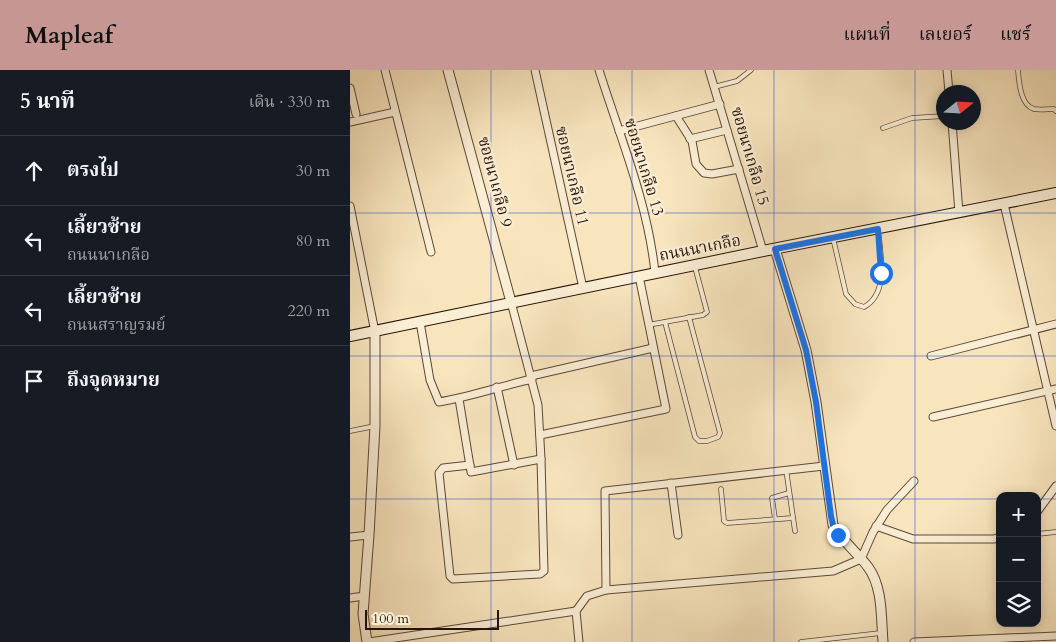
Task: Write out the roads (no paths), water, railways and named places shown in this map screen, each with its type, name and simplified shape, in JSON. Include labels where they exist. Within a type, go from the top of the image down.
[{"type":"main road","name":"ถนนนาเกลือ","points":[[350,336],[763,251],[1056,194]]},
{"type":"street","points":[[385,70],[431,252]]},
{"type":"street","name":"ซอยนาเกลือ 9","points":[[448,70],[511,302]]},
{"type":"street","name":"ซอยนาเกลือ 11","points":[[535,70],[583,288]]},
{"type":"street","name":"ซอยนาเกลือ 13","points":[[599,70],[649,232],[655,273]]},
{"type":"street","name":"ซอยนาเกลือ 15","points":[[709,70],[763,251]]},
{"type":"street","points":[[947,70],[949,85]]},
{"type":"street","points":[[350,88],[356,114]]},
{"type":"street","points":[[619,131],[720,104]]},
{"type":"street","points":[[350,122],[395,112]]},
{"type":"street","points":[[676,116],[690,139],[696,164],[704,173],[712,174],[739,169]]},
{"type":"street","points":[[690,139],[727,130]]},
{"type":"street","points":[[953,130],[959,213]]},
{"type":"street","points":[[1004,204],[1056,426]]},
{"type":"street","points":[[350,206],[375,332],[375,426],[363,614],[368,642],[576,611]]},
{"type":"street","points":[[775,249],[806,350],[816,402],[833,525],[838,535],[869,568],[878,590],[882,638]]},
{"type":"street","points":[[540,435],[666,409],[639,276]]},
{"type":"street","points":[[470,465],[443,468],[439,473],[449,573],[453,579],[533,576],[540,574],[544,571],[538,405],[511,302]]},
{"type":"street","points":[[420,322],[430,380],[439,402],[459,399],[531,377],[653,348]]},
{"type":"street","points":[[931,356],[1056,324]]},
{"type":"street","points":[[497,387],[514,465]]},
{"type":"street","points":[[933,417],[1056,389]]},
{"type":"street","points":[[459,399],[471,472],[541,459]]},
{"type":"street","points":[[606,590],[605,491],[824,466]]},
{"type":"street","points":[[580,642],[576,611],[587,596],[606,590],[833,571],[846,567],[861,559],[876,526],[887,510],[914,481]]},
{"type":"street","points":[[671,483],[678,535]]},
{"type":"street","points":[[1041,507],[1056,486]]},
{"type":"street","points":[[876,526],[913,539],[996,538]]},
{"type":"street","points":[[350,536],[369,535]]},
{"type":"street","points":[[350,598],[364,596]]},
{"type":"street","points":[[914,642],[1056,636]]},
{"type":"lane","points":[[714,87],[737,81],[751,70]]},
{"type":"lane","points":[[1018,70],[1023,97],[1027,104],[1033,108],[1054,108],[1056,111]]},
{"type":"lane","points":[[883,128],[912,118],[936,116]]},
{"type":"lane","points":[[833,238],[846,294],[855,304],[864,307],[870,304],[876,297],[879,287],[881,273],[878,229]]},
{"type":"lane","points":[[648,325],[703,315],[707,312],[694,265]]},
{"type":"lane","points":[[665,322],[695,437],[699,441],[707,441],[718,437],[720,433],[690,317]]},
{"type":"lane","points":[[350,431],[375,426]]},
{"type":"lane","points":[[786,469],[795,531]]},
{"type":"lane","points":[[721,489],[725,522],[793,518]]},
{"type":"lane","points":[[775,519],[772,498],[789,493]]},
{"type":"lane","points":[[1041,534],[1056,532]]},
{"type":"lane","points":[[801,642],[882,638]]}]
